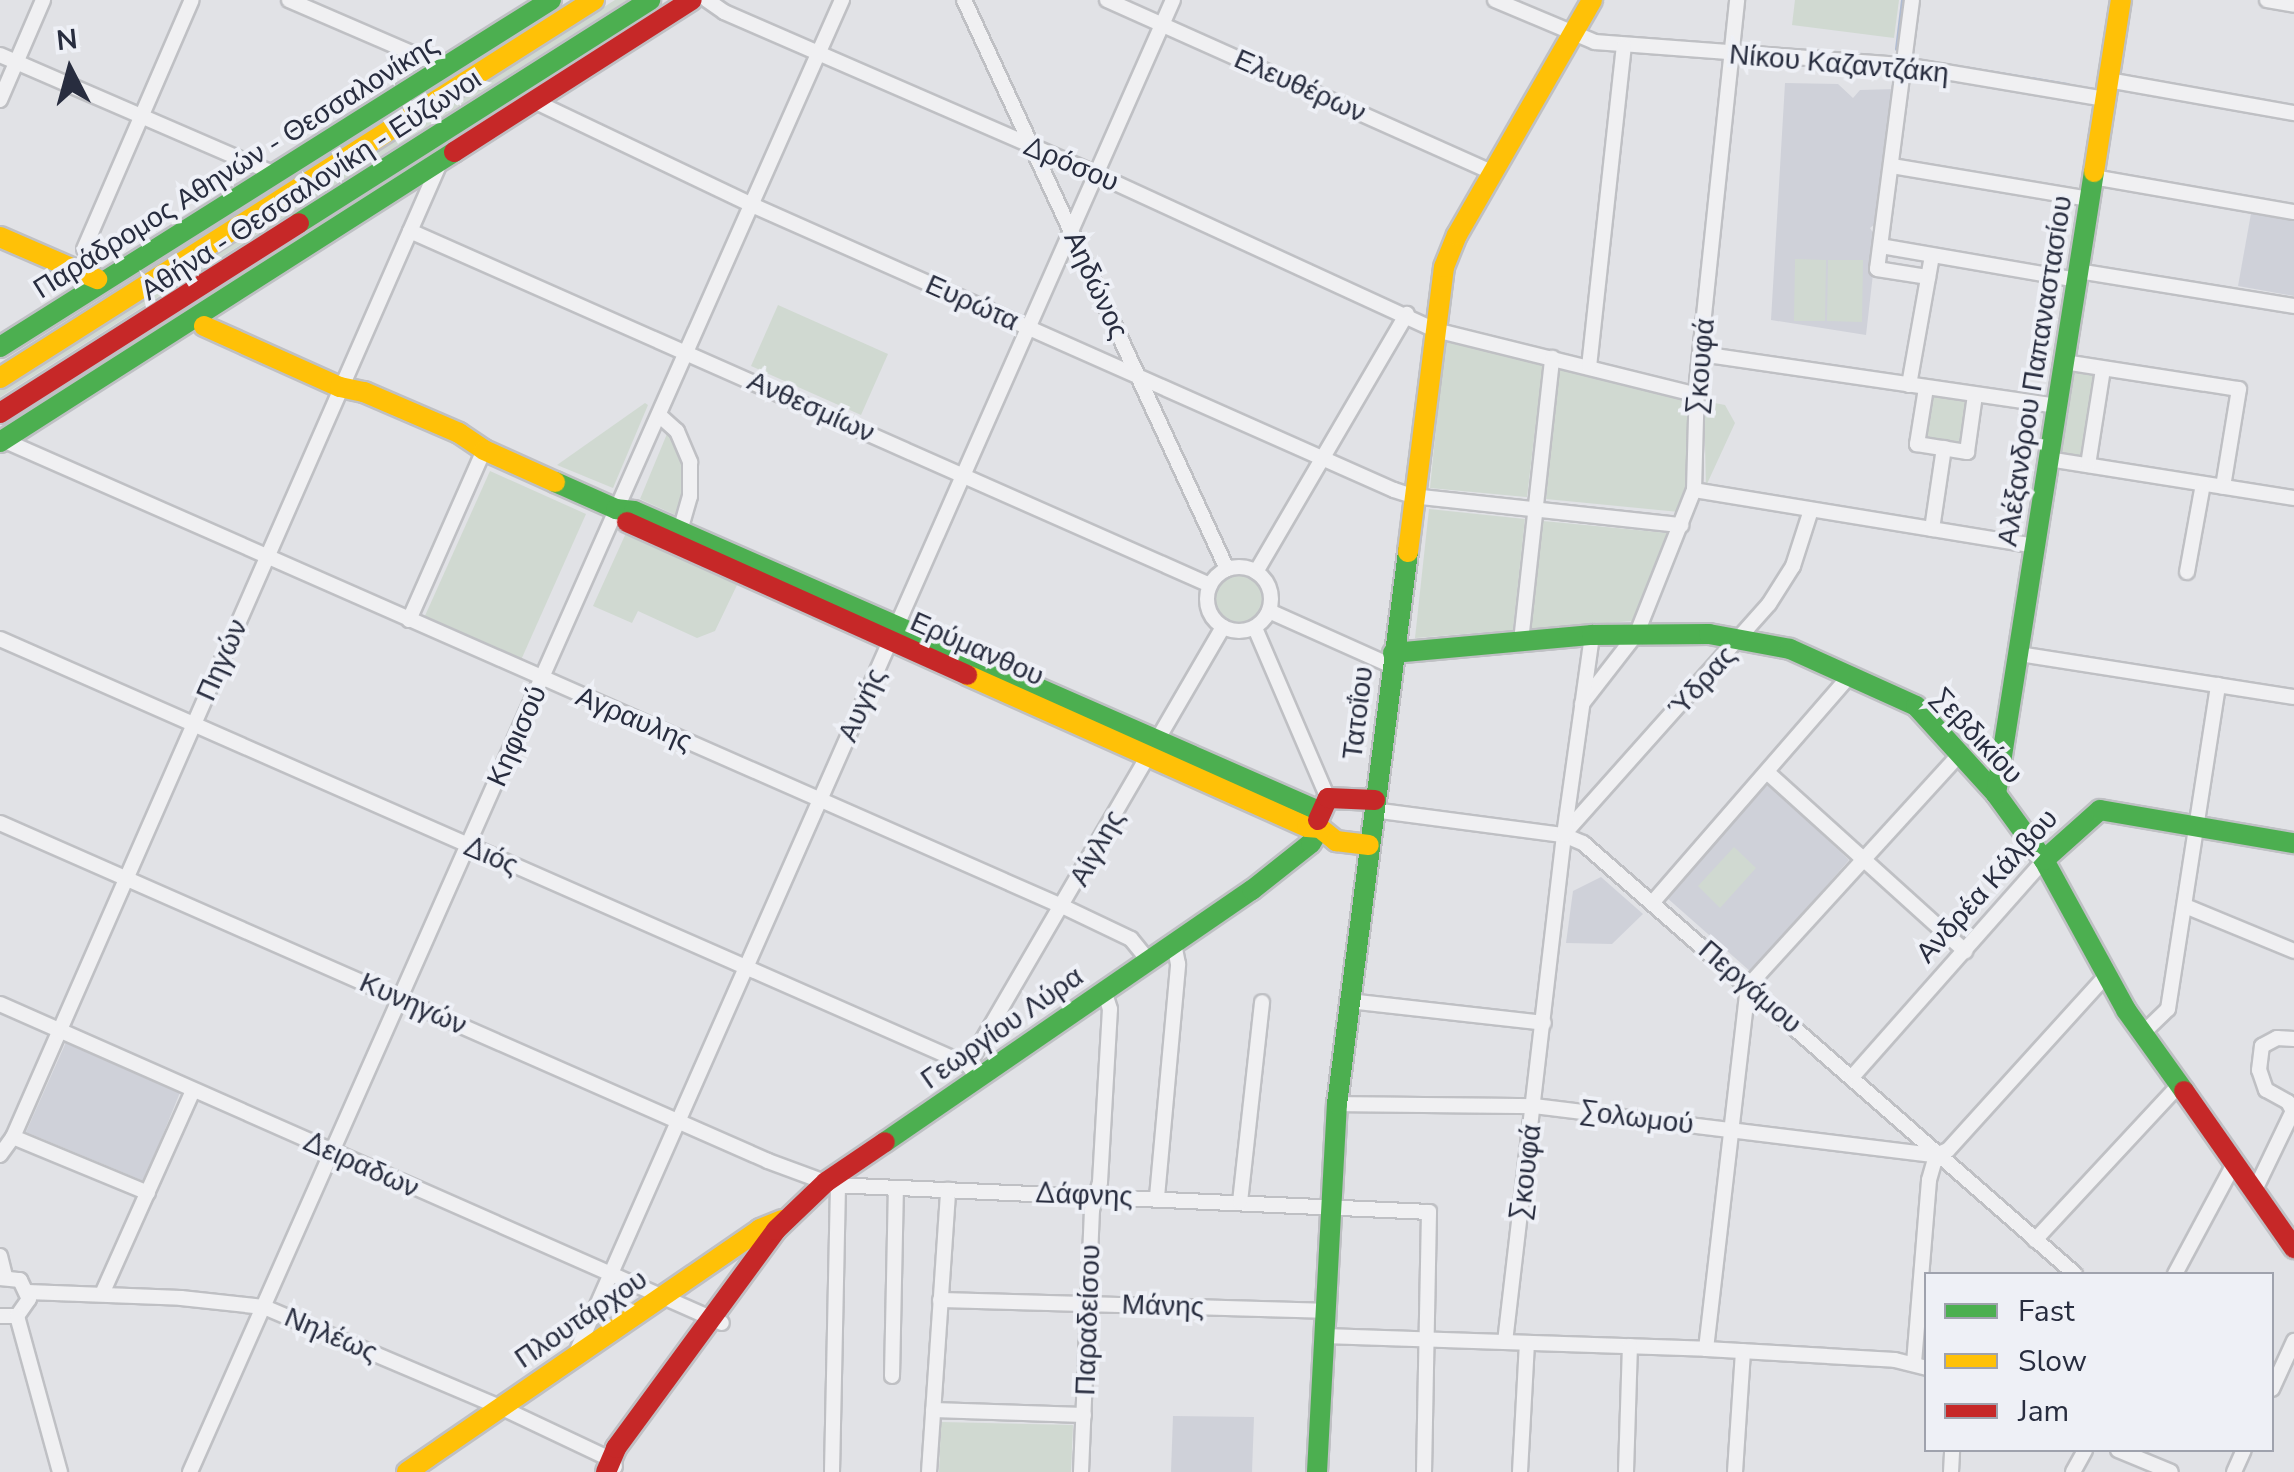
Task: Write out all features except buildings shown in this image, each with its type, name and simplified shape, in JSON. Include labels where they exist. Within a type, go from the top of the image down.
[{"type":"main road","name":"Παράδρομος Αθηνών - Θεσσαλονίκης","points":[[0,347],[551,0]]},
{"type":"main road","name":"Αθήνα - Θεσσαλονίκη - Εύζωνοι","points":[[0,378],[594,0]]},
{"type":"main road","name":"Αθήνα - Θεσσαλονίκη - Εύζωνοι","points":[[0,413],[650,0]]},
{"type":"main road","points":[[1,441],[692,0]]},
{"type":"main road","name":"Τατοΐου","points":[[1317,1472],[1330,1207],[1348,1002],[1412,496],[1449,254],[1592,0]]},
{"type":"main road","name":"Αλέξανδρου Παπαναστασίου","points":[[1996,794],[2120,0]]},
{"type":"main road","points":[[0,237],[97,280]]},
{"type":"main road","name":"Ερύμανθου","points":[[204,326],[340,388],[380,398],[459,433],[484,450],[616,509],[634,511],[894,633],[1153,748],[1326,819],[1369,845]]},
{"type":"main road","name":"Ερύμανθου","points":[[616,509],[628,524],[894,633]]},
{"type":"main road","name":"Σεβδικίου","points":[[1392,660],[1522,642],[1637,632],[1742,638],[1790,649],[1916,706],[1996,794],[2044,860],[2105,978],[2294,1248]]},
{"type":"main road","points":[[1966,760],[2004,750]]},
{"type":"main road","points":[[1326,819],[1374,806]]},
{"type":"main road","name":"Ανδρέα Κάλβου","points":[[2044,860],[2100,810],[2197,827]]},
{"type":"main road","name":"Γεωργίου Λύρα","points":[[612,1468],[626,1455],[717,1321],[783,1241],[788,1218],[972,1072],[1104,991],[1252,890],[1275,881],[1326,819]]},
{"type":"main road","points":[[2197,827],[2294,843]]},
{"type":"main road","name":"Πλουτάρχου","points":[[407,1472],[760,1230],[788,1218]]},
{"type":"street","points":[[0,100],[43,0]]},
{"type":"street","points":[[84,250],[192,0]]},
{"type":"street","points":[[290,0],[446,68]]},
{"type":"street","name":"Δρόσου","points":[[707,0],[816,54],[1096,174],[1435,330],[1696,394]]},
{"type":"street","name":"Κηφισού","points":[[190,1472],[842,0]]},
{"type":"street","name":"Αηδώνος","points":[[964,0],[1228,570]]},
{"type":"street","name":"Ελευθέρων","points":[[1107,0],[1492,172]]},
{"type":"street","name":"Αυγής","points":[[575,1356],[1173,0]]},
{"type":"street","name":"Νίκου Καζαντζάκη","points":[[1495,0],[1573,34],[1624,46],[1904,65],[2294,113]]},
{"type":"street","name":"Σκουφά","points":[[1582,704],[1637,632],[1694,490],[1696,394],[1737,0]]},
{"type":"street","points":[[1912,0],[1877,269],[1928,277]]},
{"type":"street","points":[[2267,0],[2292,3]]},
{"type":"street","points":[[1590,367],[1624,46]]},
{"type":"street","points":[[0,55],[275,174]]},
{"type":"street","name":"Ευρώτα","points":[[536,102],[752,205],[1412,496],[1682,524]]},
{"type":"street","name":"Πηγών","points":[[0,1155],[13,1137],[440,163]]},
{"type":"street","points":[[1892,166],[2089,199]]},
{"type":"street","points":[[2093,177],[2294,212]]},
{"type":"street","name":"Ανθεσμίων","points":[[410,231],[1210,585]]},
{"type":"street","points":[[1880,246],[2294,306]]},
{"type":"street","points":[[1908,385],[1932,256]]},
{"type":"street","points":[[1256,572],[1407,314]]},
{"type":"street","points":[[1701,354],[2057,406]]},
{"type":"street","points":[[1522,642],[1552,358]]},
{"type":"street","points":[[2064,362],[2240,389],[2223,487]]},
{"type":"street","points":[[2088,466],[2103,369]]},
{"type":"street","points":[[1926,388],[1917,444],[1967,452],[1975,394]]},
{"type":"street","points":[[660,414],[678,432],[690,462],[690,496],[680,532]]},
{"type":"street","name":"Αγραυλης","points":[[1,441],[1064,908],[1131,939],[1148,960]]},
{"type":"street","points":[[1932,529],[1944,448]]},
{"type":"street","points":[[409,620],[484,450]]},
{"type":"street","points":[[2048,460],[2294,498]]},
{"type":"street","points":[[2187,572],[2203,484]]},
{"type":"street","points":[[1694,490],[2035,546]]},
{"type":"street","name":"Ύδρας","points":[[1564,835],[1742,638],[1792,566],[1811,510]]},
{"type":"street","points":[[1228,570],[1256,572],[1270,589],[1270,612],[1255,628],[1223,628],[1208,609],[1210,585],[1228,570]]},
{"type":"street","points":[[1270,612],[1392,660]]},
{"type":"street","name":"Αίγλης","points":[[972,1072],[1223,628]]},
{"type":"street","points":[[1255,628],[1326,819]]},
{"type":"street","name":"Σκουφά","points":[[1505,1342],[1564,835],[1592,635]]},
{"type":"street","name":"Διός","points":[[0,640],[747,966],[972,1072]]},
{"type":"street","points":[[2019,654],[2294,697]]},
{"type":"street","points":[[1652,902],[1850,675]]},
{"type":"street","points":[[2142,1034],[2168,1009],[2218,685]]},
{"type":"street","points":[[1706,1349],[1748,986],[1861,858],[1966,760]]},
{"type":"street","points":[[1768,772],[1965,950]]},
{"type":"street","name":"Περγάμου","points":[[1374,806],[1564,835],[1583,843],[2072,1272]]},
{"type":"street","name":"Κυνηγών","points":[[0,823],[678,1121],[832,1184]]},
{"type":"street","name":"Ανδρέα Κάλβου","points":[[1852,1076],[2044,860]]},
{"type":"street","points":[[2185,906],[2294,950]]},
{"type":"street","points":[[1157,1197],[1178,964],[1174,943]]},
{"type":"street","points":[[1925,1272],[1929,1180],[1936,1155],[1948,1150],[2105,978]]},
{"type":"street","name":"Παραδείσου","points":[[1081,1472],[1088,1304],[1110,1009],[1104,991]]},
{"type":"street","points":[[1240,1202],[1262,1002]]},
{"type":"street","points":[[1348,1002],[1544,1024]]},
{"type":"street","name":"Δειραδων","points":[[0,1004],[717,1321]]},
{"type":"street","points":[[2254,1192],[2293,1111],[2288,1102],[2266,1090],[2260,1070],[2262,1046],[2277,1038],[2294,1039]]},
{"type":"street","points":[[2035,1240],[2179,1085]]},
{"type":"street","points":[[102,1294],[193,1091]]},
{"type":"street","name":"Σολωμού","points":[[1337,1104],[1534,1106],[1936,1155]]},
{"type":"street","points":[[13,1137],[148,1194]]},
{"type":"street","points":[[2175,1272],[2234,1164]]},
{"type":"street","points":[[832,1184],[832,1472]]},
{"type":"street","name":"Δάφνης","points":[[832,1184],[1157,1197],[1432,1216],[1428,1339]]},
{"type":"street","points":[[892,1376],[896,1188]]},
{"type":"street","points":[[929,1472],[948,1190]]},
{"type":"street","points":[[0,1256],[3,1277],[20,1280],[28,1292],[27,1306],[18,1316],[0,1316]]},
{"type":"street","points":[[1324,1336],[1706,1349],[1920,1365],[1924,1283]]},
{"type":"street","name":"Νηλέως","points":[[28,1292],[264,1307],[500,1407],[612,1468]]},
{"type":"street","name":"Μάνης","points":[[940,1300],[1326,1312]]},
{"type":"street","points":[[18,1316],[60,1472]]},
{"type":"street","points":[[1424,1472],[1428,1339]]},
{"type":"street","points":[[2276,1367],[2294,1341]]},
{"type":"street","points":[[1520,1472],[1527,1343]]},
{"type":"street","points":[[1626,1472],[1630,1346]]},
{"type":"street","points":[[1735,1472],[1743,1351]]},
{"type":"street","points":[[933,1410],[1084,1415]]},
{"type":"street","points":[[2123,1452],[2171,1472]]},
{"type":"shaded area","points":[[615,0],[627,0],[0,397],[0,389]]},
{"type":"shaded area","points":[[1795,0],[1899,0],[1894,38],[1792,25]]},
{"type":"shaded area","points":[[1785,83],[1838,84],[1853,98],[1860,90],[1897,89],[1880,220],[1870,228],[1877,239],[1866,335],[1771,320]]},
{"type":"shaded area","points":[[2252,208],[2294,215],[2294,296],[2238,286]]},
{"type":"shaded area","points":[[1795,259],[1826,260],[1825,321],[1794,321]]},
{"type":"shaded area","points":[[1828,260],[1863,260],[1862,322],[1827,321]]},
{"type":"shaded area","points":[[778,305],[888,354],[861,415],[751,366]]},
{"type":"shaded area","points":[[1445,338],[1543,363],[1527,497],[1430,488]]},
{"type":"shaded area","points":[[1560,366],[1690,399],[1689,488],[1679,512],[1546,499]]},
{"type":"shaded area","points":[[2075,369],[2099,373],[2085,459],[2061,456]]},
{"type":"shaded area","points":[[1928,394],[1970,400],[1964,448],[1922,441]]},
{"type":"shaded area","points":[[1704,401],[1725,405],[1735,423],[1706,486]]},
{"type":"shaded area","points":[[645,403],[648,405],[613,488],[557,465]]},
{"type":"shaded area","points":[[669,429],[687,469],[680,517],[640,499]]},
{"type":"shaded area","points":[[490,471],[586,514],[521,660],[424,618]]},
{"type":"shaded area","points":[[1429,509],[1525,519],[1513,630],[1415,638]]},
{"type":"shaded area","points":[[1543,521],[1668,533],[1632,621],[1531,629]]},
{"type":"shaded area","points":[[626,533],[738,583],[715,631],[697,638],[638,611],[632,623],[593,606]]},
{"type":"shaded area","points":[[1239,574],[1256,581],[1263,598],[1256,615],[1239,622],[1222,615],[1215,598],[1222,581]]},
{"type":"shaded area","points":[[1768,783],[1849,860],[1751,972],[1666,897]]},
{"type":"shaded area","points":[[1734,847],[1756,868],[1720,908],[1698,886]]},
{"type":"shaded area","points":[[1601,877],[1643,914],[1612,944],[1566,943],[1573,891]]},
{"type":"shaded area","points":[[67,1040],[181,1090],[144,1181],[26,1132]]},
{"type":"shaded area","points":[[1173,1416],[1254,1417],[1252,1472],[1171,1472]]},
{"type":"shaded area","points":[[941,1422],[1073,1425],[1071,1472],[939,1472]]},
{"type":"waterway","points":[[1897,49],[1903,0]]},
{"type":"waterway","points":[[1941,64],[1956,67]]},
{"type":"waterway","points":[[1964,68],[2068,85]]},
{"type":"traffic: fast","points":[[0,347],[551,0]]},
{"type":"traffic: fast","points":[[299,223],[650,0]]},
{"type":"traffic: fast","points":[[0,442],[454,152]]},
{"type":"traffic: fast","points":[[1996,794],[2094,172]]},
{"type":"traffic: fast","points":[[555,482],[616,509],[634,511],[1319,811]]},
{"type":"traffic: fast","points":[[1317,1472],[1337,1104],[1408,552]]},
{"type":"traffic: fast","points":[[1393,653],[1592,635],[1709,634],[1790,649],[1916,706],[1996,794],[2044,860],[2126,1010],[2184,1091]]},
{"type":"traffic: fast","points":[[2044,860],[2100,810],[2294,843]]},
{"type":"traffic: fast","points":[[885,1142],[1252,890],[1311,843],[1320,828]]},
{"type":"traffic: slow","points":[[0,378],[594,0]]},
{"type":"traffic: slow","points":[[1408,552],[1444,267],[1457,235],[1592,0]]},
{"type":"traffic: slow","points":[[2094,172],[2121,0]]},
{"type":"traffic: slow","points":[[0,237],[97,279]]},
{"type":"traffic: slow","points":[[204,326],[340,387],[364,392],[459,433],[484,450],[555,482]]},
{"type":"traffic: slow","points":[[967,675],[1307,827],[1320,828],[1336,841],[1369,845]]},
{"type":"traffic: slow","points":[[407,1472],[760,1229],[782,1220]]},
{"type":"traffic: jam","points":[[454,152],[692,0]]},
{"type":"traffic: jam","points":[[0,413],[299,223]]},
{"type":"traffic: jam","points":[[627,522],[967,675]]},
{"type":"traffic: jam","points":[[1318,820],[1328,798],[1375,800]]},
{"type":"traffic: jam","points":[[2184,1091],[2294,1248]]},
{"type":"traffic: jam","points":[[606,1472],[616,1448],[776,1230],[826,1182],[885,1142]]}]
